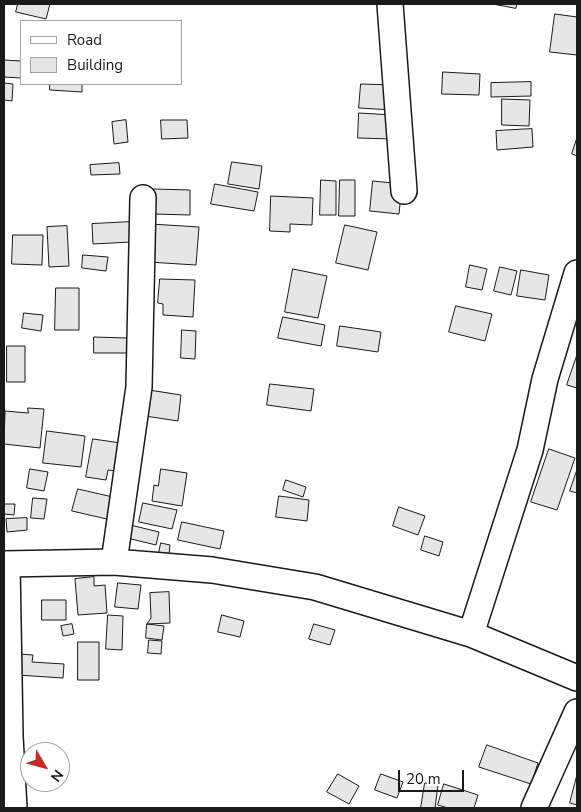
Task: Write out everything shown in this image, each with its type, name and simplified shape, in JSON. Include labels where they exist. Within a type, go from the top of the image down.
[{"type":"street","points":[[390,4],[404,191]]},
{"type":"street","points":[[114,562],[139,387],[143,198]]},
{"type":"street","points":[[471,634],[530,450],[545,379],[577,273]]},
{"type":"street","points":[[14,808],[5,564],[114,562],[212,570],[316,587],[471,634],[577,678]]},
{"type":"street","points":[[534,808],[577,712]]},
{"type":"building","points":[[18,4],[50,4],[46,19],[16,12]]},
{"type":"building","points":[[493,4],[517,4],[516,8]]},
{"type":"building","points":[[555,14],[577,17],[577,55],[550,52]]},
{"type":"building","points":[[4,60],[20,61],[20,78],[4,77]]},
{"type":"building","points":[[443,72],[480,74],[479,95],[442,94]]},
{"type":"building","points":[[531,82],[531,96],[491,97],[491,83]]},
{"type":"building","points":[[4,83],[13,84],[12,101],[4,100]]},
{"type":"building","points":[[361,84],[393,85],[392,110],[359,108]]},
{"type":"building","points":[[50,85],[82,85],[82,92],[50,90]]},
{"type":"building","points":[[502,99],[530,100],[529,126],[502,125]]},
{"type":"building","points":[[359,113],[393,115],[392,139],[358,138]]},
{"type":"building","points":[[126,120],[128,142],[114,144],[112,122]]},
{"type":"building","points":[[161,120],[187,120],[188,138],[162,139]]},
{"type":"building","points":[[532,129],[533,147],[497,150],[496,131]]},
{"type":"building","points":[[577,138],[577,156],[572,154]]},
{"type":"building","points":[[232,162],[262,166],[259,189],[228,184]]},
{"type":"building","points":[[119,163],[120,174],[91,175],[90,165]]},
{"type":"building","points":[[321,180],[336,181],[336,215],[320,215]]},
{"type":"building","points":[[340,180],[355,180],[355,216],[339,216]]},
{"type":"building","points":[[373,181],[402,184],[399,214],[370,211]]},
{"type":"building","points":[[215,184],[258,192],[254,211],[211,204]]},
{"type":"building","points":[[154,189],[190,190],[190,215],[154,214]]},
{"type":"building","points":[[271,196],[313,198],[312,225],[290,224],[290,232],[270,231]]},
{"type":"building","points":[[130,222],[131,242],[93,244],[92,224]]},
{"type":"building","points":[[151,224],[199,227],[196,265],[148,262]]},
{"type":"building","points":[[345,225],[377,232],[368,270],[336,263]]},
{"type":"building","points":[[67,226],[69,266],[49,267],[47,227]]},
{"type":"building","points":[[13,235],[43,235],[42,265],[12,264]]},
{"type":"building","points":[[83,255],[108,257],[106,271],[82,268]]},
{"type":"building","points":[[470,265],[487,269],[482,290],[466,287]]},
{"type":"building","points":[[500,267],[517,271],[511,295],[494,291]]},
{"type":"building","points":[[293,269],[327,276],[318,318],[285,312]]},
{"type":"building","points":[[521,270],[549,275],[545,300],[517,296]]},
{"type":"building","points":[[160,279],[195,280],[193,317],[163,315],[163,304],[158,303]]},
{"type":"building","points":[[56,288],[79,288],[79,330],[55,330]]},
{"type":"building","points":[[456,306],[492,314],[485,341],[449,332]]},
{"type":"building","points":[[24,313],[43,315],[41,331],[22,328]]},
{"type":"building","points":[[283,317],[325,325],[321,346],[278,338]]},
{"type":"building","points":[[340,326],[381,332],[378,352],[337,346]]},
{"type":"building","points":[[182,330],[196,331],[195,359],[181,358]]},
{"type":"building","points":[[94,337],[127,338],[127,353],[94,353]]},
{"type":"building","points":[[7,346],[25,346],[25,382],[7,382]]},
{"type":"building","points":[[577,355],[577,388],[567,385]]},
{"type":"building","points":[[270,384],[314,389],[311,411],[267,405]]},
{"type":"building","points":[[149,390],[181,395],[178,421],[145,416]]},
{"type":"building","points":[[28,408],[44,409],[40,448],[4,444],[5,411],[28,413]]},
{"type":"building","points":[[47,431],[85,436],[81,467],[43,463]]},
{"type":"building","points":[[93,439],[121,443],[116,471],[108,470],[106,480],[86,477]]},
{"type":"building","points":[[549,449],[575,458],[557,510],[531,502]]},
{"type":"building","points":[[30,469],[48,472],[44,491],[27,488]]},
{"type":"building","points":[[161,469],[187,473],[182,506],[152,501],[154,485],[158,486]]},
{"type":"building","points":[[577,470],[577,493],[570,491]]},
{"type":"building","points":[[286,480],[306,487],[303,497],[283,490]]},
{"type":"building","points":[[78,489],[117,498],[111,520],[72,511]]},
{"type":"building","points":[[279,496],[309,500],[307,521],[276,517]]},
{"type":"building","points":[[33,498],[47,499],[44,519],[31,518]]},
{"type":"building","points":[[143,503],[177,510],[172,529],[139,522]]},
{"type":"building","points":[[4,504],[15,504],[14,515],[4,514]]},
{"type":"building","points":[[399,507],[425,516],[418,535],[393,526]]},
{"type":"building","points":[[27,518],[27,530],[7,532],[6,519]]},
{"type":"building","points":[[182,522],[224,531],[220,549],[178,540]]},
{"type":"building","points":[[122,523],[159,532],[156,545],[119,536]]},
{"type":"building","points":[[425,536],[443,542],[439,556],[421,550]]},
{"type":"building","points":[[161,543],[170,545],[169,555],[159,553]]},
{"type":"building","points":[[94,577],[94,586],[105,585],[107,613],[78,615],[75,579]]},
{"type":"building","points":[[118,583],[141,585],[138,609],[115,607]]},
{"type":"building","points":[[169,592],[170,623],[147,624],[151,618],[150,593]]},
{"type":"building","points":[[42,600],[66,600],[66,620],[42,620]]},
{"type":"building","points":[[108,615],[123,616],[122,650],[106,649]]},
{"type":"building","points":[[222,615],[244,621],[240,637],[218,632]]},
{"type":"building","points":[[72,624],[74,634],[63,636],[61,626]]},
{"type":"building","points":[[147,624],[164,626],[162,640],[146,638]]},
{"type":"building","points":[[314,624],[335,630],[330,645],[309,639]]},
{"type":"building","points":[[149,640],[162,641],[161,654],[148,653]]},
{"type":"building","points":[[78,642],[99,642],[99,680],[78,680]]},
{"type":"building","points":[[19,654],[33,655],[32,662],[64,664],[63,678],[17,675]]},
{"type":"building","points":[[487,745],[538,763],[531,784],[479,767]]},
{"type":"building","points":[[338,774],[359,786],[349,804],[327,792]]},
{"type":"building","points":[[381,774],[403,782],[397,798],[375,790]]},
{"type":"building","points":[[577,775],[577,805],[570,803]]},
{"type":"building","points":[[425,783],[438,785],[435,808],[421,808]]},
{"type":"building","points":[[444,784],[478,795],[474,808],[448,808],[438,805]]}]
